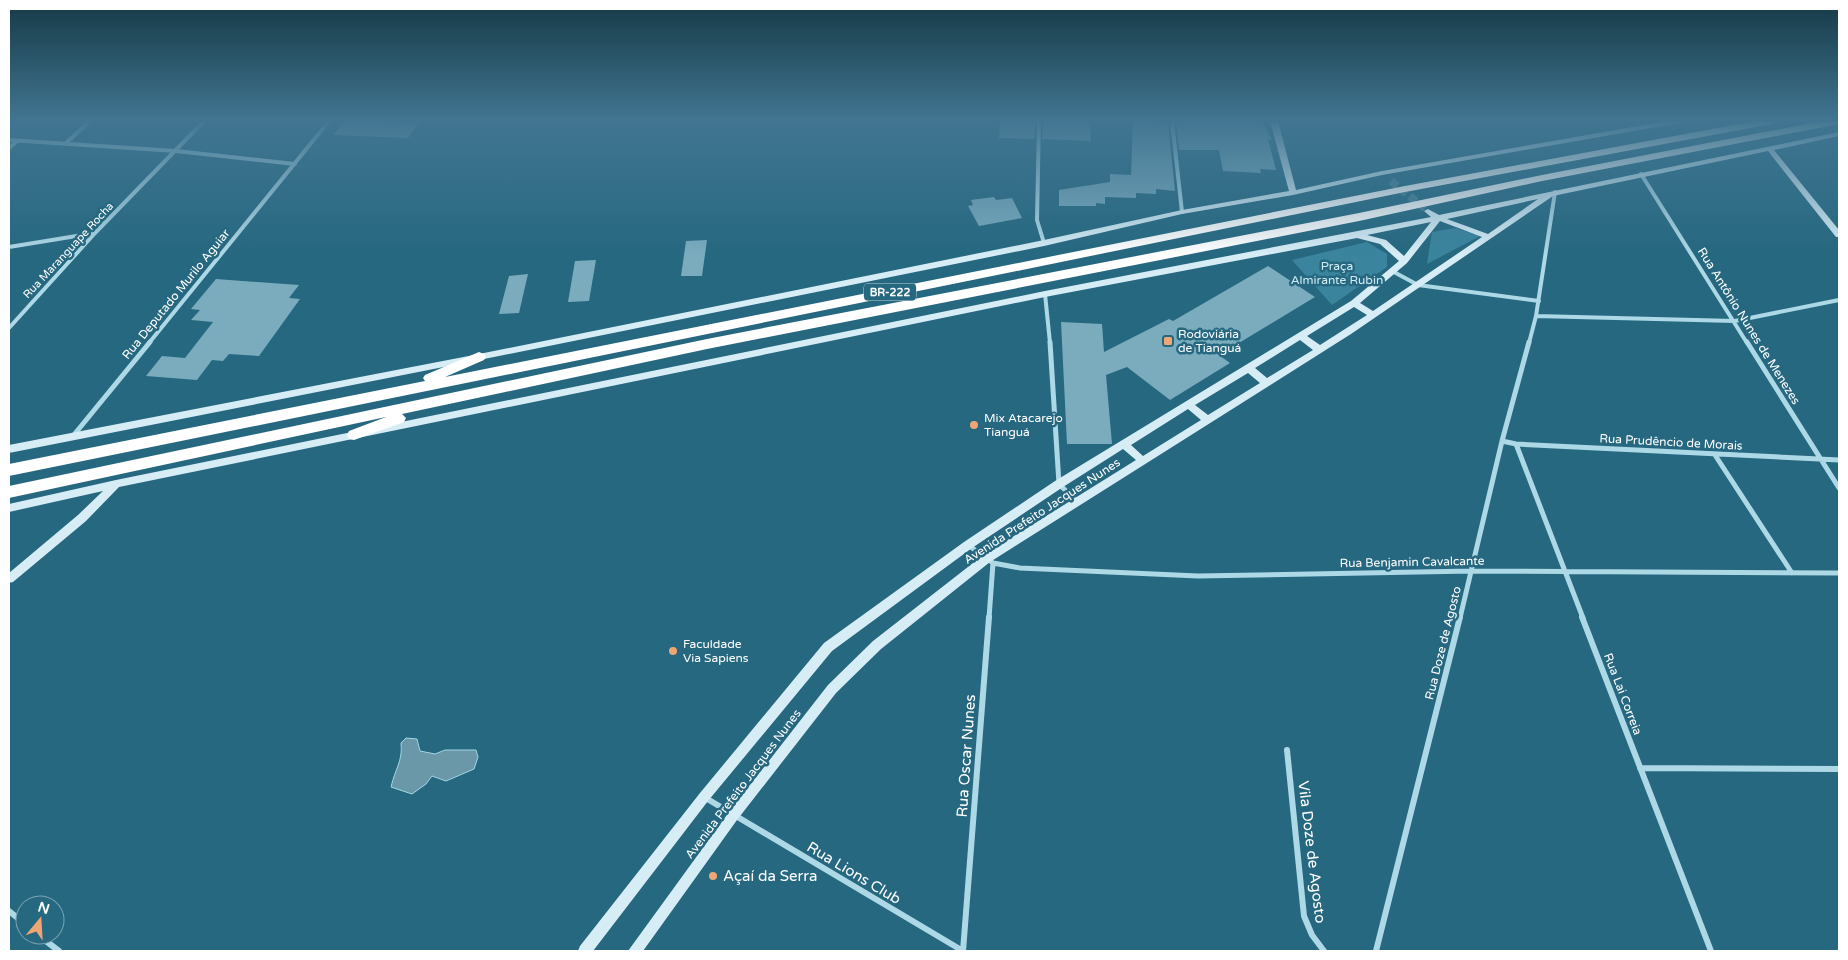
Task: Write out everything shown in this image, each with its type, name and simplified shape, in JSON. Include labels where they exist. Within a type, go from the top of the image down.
[{"type":"highway","name":"BR-222","points":[[9,470],[1405,189],[1530,166]]},
{"type":"highway","name":"BR-222","points":[[9,492],[707,344],[1359,217],[1606,166]]},
{"type":"highway","points":[[400,391],[479,357]]},
{"type":"highway","points":[[354,435],[452,399]]},
{"type":"main road","points":[[1286,166],[1293,193]]},
{"type":"main road","points":[[9,449],[479,357],[1044,243],[1182,212],[1293,193],[1423,166]]},
{"type":"main road","points":[[9,508],[116,484],[1045,294],[1357,235],[1681,166]]},
{"type":"main road","points":[[1783,166],[1839,235]]},
{"type":"main road","points":[[1382,173],[1390,181]]},
{"type":"main road","name":"Avenida Prefeito Jacques Nunes","points":[[635,951],[733,816],[832,689],[877,645],[990,561],[1077,502],[1320,350],[1555,192]]},
{"type":"main road","points":[[1428,211],[1438,218],[1489,237]]},
{"type":"main road","name":"Avenida Prefeito Jacques Nunes","points":[[585,951],[704,797],[828,647],[968,545],[1059,484],[1354,303],[1404,261],[1438,218]]},
{"type":"main road","points":[[1357,235],[1383,242],[1404,261]]},
{"type":"main road","points":[[1354,303],[1373,315]]},
{"type":"main road","points":[[1301,336],[1320,350]]},
{"type":"main road","points":[[1248,368],[1267,383]]},
{"type":"main road","points":[[1189,405],[1208,420]]},
{"type":"main road","points":[[1124,444],[1142,461]]},
{"type":"main road","points":[[9,579],[82,518],[116,484]]},
{"type":"street","name":"Rua Maranguape Rocha","points":[[10,326],[162,166]]},
{"type":"street","name":"Rua Deputado Murilo Aguiar","points":[[73,436],[294,166]]},
{"type":"street","points":[[1039,166],[1038,220],[1044,243]]},
{"type":"street","points":[[1177,166],[1182,212]]},
{"type":"street","name":"Rua Antônio Nunes de Menezes","points":[[1641,174],[1839,488]]},
{"type":"street","name":"Rua Doze de Agosto","points":[[1376,951],[1472,571],[1502,441],[1536,316],[1555,192]]},
{"type":"street","points":[[9,247],[95,234]]},
{"type":"street","points":[[1392,271],[1418,285],[1539,302]]},
{"type":"street","points":[[1045,294],[1049,318],[1059,484],[1077,502]]},
{"type":"street","points":[[1536,316],[1735,321],[1839,300]]},
{"type":"street","name":"Rua Prudêncio de Morais","points":[[1502,441],[1516,444],[1839,460]]},
{"type":"street","name":"Rua Lai Correia","points":[[1516,444],[1710,951]]},
{"type":"street","points":[[1715,455],[1792,573]]},
{"type":"street","points":[[968,545],[990,561]]},
{"type":"street","name":"Rua Benjamin Cavalcante","points":[[990,561],[1020,568],[1198,576],[1472,571],[1839,573]]},
{"type":"street","name":"Rua Oscar Nunes","points":[[963,951],[990,561]]},
{"type":"street","name":"Vila Doze de Agosto","points":[[1286,750],[1304,916],[1307,928],[1314,940],[1324,951]]},
{"type":"street","points":[[1640,768],[1839,770]]},
{"type":"street","name":"Rua Lions Club","points":[[704,797],[733,816],[963,951]]},
{"type":"green space","points":[[1455,228],[1480,236],[1427,264],[1432,232]]},
{"type":"green space","name":"Praça Almirante Rubin","points":[[1367,242],[1387,254],[1387,267],[1332,305],[1292,260]]},
{"type":"shaded area","points":[[406,738],[417,739],[420,751],[435,754],[445,750],[476,750],[478,757],[474,769],[446,781],[432,776],[426,784],[412,794],[391,787],[400,760],[401,743]]},
{"type":"building","points":[[1131,166],[1172,166],[1175,191],[1156,189],[1156,194],[1136,193],[1136,198],[1105,197],[1105,204],[1096,203],[1096,206],[1059,206],[1059,190],[1110,182],[1110,174],[1131,175]]},
{"type":"building","points":[[1222,166],[1275,166],[1276,170],[1260,169],[1261,173],[1223,171]]},
{"type":"building","points":[[994,197],[996,200],[1012,198],[1022,218],[979,226],[968,206],[973,205],[971,200]]},
{"type":"building","points":[[707,240],[702,276],[681,276],[686,241]]},
{"type":"building","points":[[596,260],[589,301],[568,302],[575,261]]},
{"type":"building","points":[[1268,266],[1315,297],[1219,355],[1230,363],[1170,400],[1127,367],[1106,375],[1112,444],[1067,444],[1061,322],[1102,324],[1104,352],[1169,319],[1173,321]]},
{"type":"building","points":[[528,274],[519,313],[499,314],[509,276]]},
{"type":"building","points":[[216,279],[299,285],[289,298],[300,299],[259,356],[229,354],[223,361],[212,360],[197,380],[146,376],[162,356],[185,358],[213,322],[191,320],[200,310],[191,309]]},
{"type":"tunnel","points":[[1391,181],[1428,211]]},
{"type":"place","name":"Rodoviária de Tianguá","points":[[1168,341]]},
{"type":"place","name":"Mix Atacarejo Tianguá","points":[[974,425]]},
{"type":"place","name":"Faculdade Via Sapiens","points":[[673,651]]},
{"type":"place","name":"Açaí da Serra","points":[[713,876]]}]
